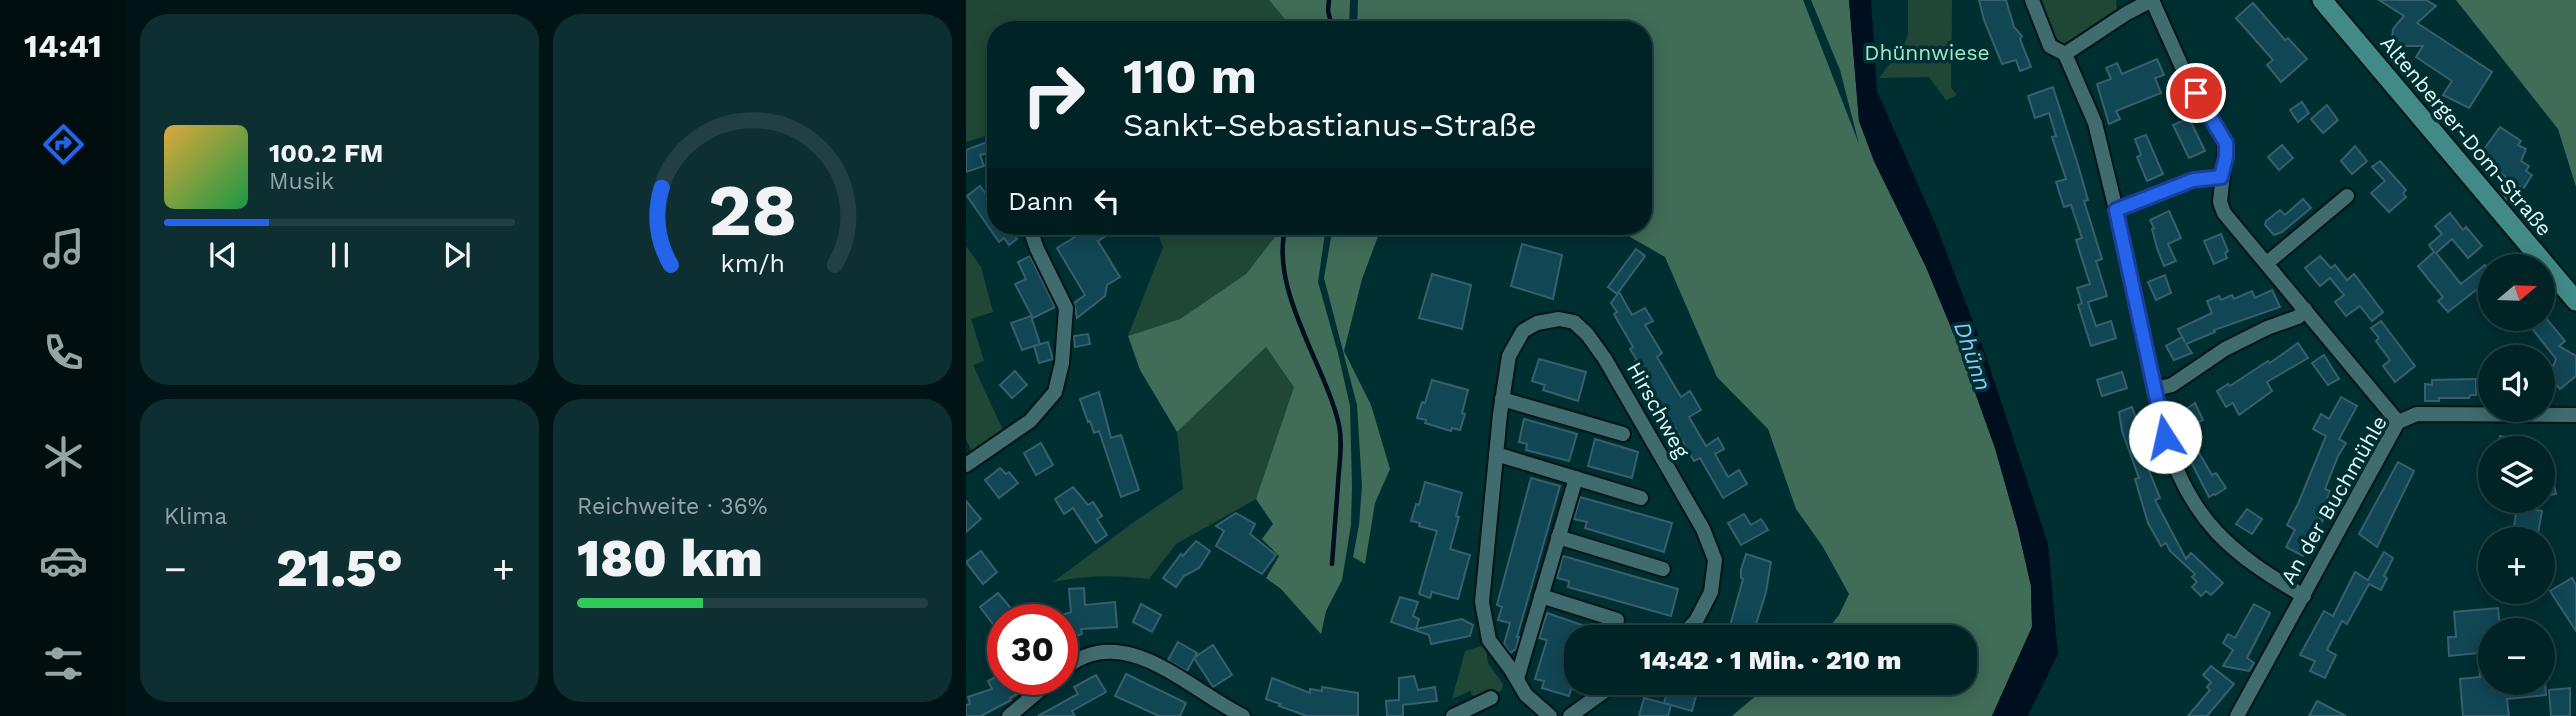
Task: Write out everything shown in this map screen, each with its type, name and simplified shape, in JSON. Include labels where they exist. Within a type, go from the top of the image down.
[{"type":"main road","name":"Altenberger-Dom-Straße","points":[[2322,0],[2576,301]]},
{"type":"street","points":[[2032,0],[2050,46],[2065,54],[2095,123],[2173,463],[2199,510],[2219,536],[2259,570],[2304,596]]},
{"type":"street","points":[[2065,54],[2125,6],[2152,0],[2185,74],[2226,143],[2220,202],[2224,212],[2399,422]]},
{"type":"street","points":[[2116,210],[2193,180],[2221,177]]},
{"type":"street","points":[[2267,263],[2347,196]]},
{"type":"street","points":[[966,465],[1030,421],[1055,392],[1062,363],[1066,307],[1032,235]]},
{"type":"street","points":[[2156,390],[2172,386],[2225,349],[2267,328],[2298,317],[2305,309]]},
{"type":"street","name":"Hirschweg","points":[[1550,716],[1526,695],[1489,640],[1482,602],[1508,356],[1523,331],[1537,323],[1559,320],[1574,322],[1587,334],[1605,359],[1703,529],[1715,560],[1711,592],[1692,625]]},
{"type":"street","name":"Hirschweg","points":[[1502,399],[1623,434]]},
{"type":"street","name":"An der Buchmühle","points":[[2237,716],[2399,422],[2417,414],[2576,415]]},
{"type":"street","points":[[1496,454],[1641,498]]},
{"type":"street","points":[[1517,679],[1576,478]]},
{"type":"street","points":[[1559,537],[1663,569]]},
{"type":"street","points":[[1541,596],[1618,620]]},
{"type":"street","points":[[1078,659],[1114,651],[1137,655],[1165,667],[1242,716]]},
{"type":"street","points":[[1009,716],[1034,695]]},
{"type":"street","points":[[1570,716],[1600,695]]},
{"type":"street","points":[[1453,716],[1491,698]]},
{"type":"green space","points":[[966,0],[1269,0],[1286,21],[987,21],[987,136],[966,142]]},
{"type":"green space","points":[[1269,0],[1350,0],[1349,21],[1286,21]]},
{"type":"green space","points":[[1358,0],[1803,0],[1859,144],[1840,70],[1811,0],[1849,0],[1859,121],[1874,161],[1926,267],[1957,342],[1995,448],[2031,586],[2032,627],[1992,716],[1732,716],[1757,695],[1977,695],[1977,625],[1831,625],[1849,594],[1823,547],[1796,509],[1768,429],[1717,377],[1665,257],[1627,235],[1652,235],[1652,21],[1357,21]]},
{"type":"green space","name":"Dhünnwiese","points":[[1908,0],[1952,0],[1951,88],[1957,95],[1946,100],[1929,77],[1879,78],[1903,47],[1908,34]]},
{"type":"green space","points":[[2041,0],[2116,0],[2117,10],[2115,15],[2067,45],[2056,45]]},
{"type":"green space","points":[[2456,0],[2576,0],[2576,187],[2558,129]]},
{"type":"green space","points":[[1158,235],[1277,235],[1246,274],[1180,319],[1128,336],[1163,247]]},
{"type":"green space","points":[[1325,235],[1318,282],[1350,406],[1351,525],[1342,580],[1326,611],[1321,634],[1281,589],[1266,578],[1279,556],[1262,539],[1273,524],[1256,499],[1294,387],[1266,347],[1177,432],[1140,370],[1128,336],[1180,319],[1246,274],[1275,237]]},
{"type":"green space","points":[[1331,235],[1379,235],[1362,279],[1344,351],[1371,405],[1390,469],[1375,503],[1365,564],[1353,557],[1362,486],[1357,405],[1324,278]]},
{"type":"green space","points":[[966,246],[981,267],[993,312],[971,319],[984,361],[973,365],[1003,430],[972,452],[966,439]]},
{"type":"green space","points":[[1267,346],[1295,387],[1256,499],[1176,544],[1149,579],[1101,576],[1053,582],[1183,489],[1177,432]]},
{"type":"green space","points":[[1481,646],[1486,649],[1488,663],[1503,684],[1502,690],[1480,700],[1475,699],[1470,691],[1452,699],[1465,651]]},
{"type":"water","name":"Dhünn","points":[[1849,0],[1871,0],[1877,91],[1938,230],[1985,353],[2048,544],[2058,654],[2028,716],[1992,716],[2032,627],[2031,586],[2018,529],[1995,448],[1957,342],[1926,267],[1874,161],[1859,121]]},
{"type":"building","points":[[1979,0],[2006,0],[2014,27],[2022,36],[2020,39],[2031,67],[2020,71],[2016,60],[2002,64]]},
{"type":"building","points":[[2379,0],[2426,0],[2436,6],[2417,23],[2492,72],[2469,108],[2443,95],[2452,81],[2416,57],[2423,46],[2396,44],[2392,37],[2393,29],[2404,16]]},
{"type":"building","points":[[2253,3],[2285,40],[2288,38],[2307,59],[2281,82],[2267,65],[2273,60],[2236,18]]},
{"type":"building","points":[[2157,59],[2164,75],[2155,78],[2161,93],[2116,111],[2120,119],[2109,124],[2097,84],[2111,79],[2106,68],[2117,63],[2122,74]]},
{"type":"building","points":[[2053,87],[2088,200],[2084,201],[2102,259],[2096,261],[2107,296],[2088,302],[2096,326],[2111,321],[2116,338],[2091,346],[2078,305],[2082,303],[2077,288],[2090,284],[2076,240],[2082,238],[2071,205],[2064,207],[2056,182],[2066,179],[2052,137],[2056,136],[2049,113],[2035,118],[2028,96]]},
{"type":"building","points":[[2302,102],[2309,113],[2298,122],[2290,110]]},
{"type":"building","points":[[2327,105],[2338,120],[2323,133],[2311,119]]},
{"type":"building","points":[[2189,118],[2205,151],[2189,158],[2173,125]]},
{"type":"building","points":[[2500,127],[2521,141],[2518,145],[2526,149],[2521,161],[2529,166],[2526,171],[2532,175],[2523,189],[2517,185],[2507,200],[2500,192],[2508,180],[2482,152]]},
{"type":"building","points":[[2146,135],[2163,174],[2147,181],[2137,157],[2141,155],[2135,139]]},
{"type":"building","points":[[987,142],[987,153],[980,155],[984,166],[966,172],[966,150]]},
{"type":"building","points":[[2282,145],[2293,158],[2279,170],[2268,157]]},
{"type":"building","points":[[2355,146],[2367,161],[2352,174],[2341,161]]},
{"type":"building","points":[[2380,161],[2406,190],[2403,193],[2406,197],[2389,212],[2371,193],[2385,181],[2372,167]]},
{"type":"building","points":[[980,186],[987,196],[987,225],[967,196]]},
{"type":"building","points":[[2303,199],[2311,208],[2282,232],[2274,235],[2265,225],[2266,221],[2280,210],[2285,215]]},
{"type":"building","points":[[2169,211],[2181,238],[2168,244],[2176,261],[2164,266],[2150,220]]},
{"type":"building","points":[[2450,213],[2463,230],[2466,227],[2482,246],[2468,258],[2452,239],[2436,253],[2461,284],[2478,271],[2478,288],[2448,312],[2438,301],[2443,297],[2418,266],[2434,252],[2429,245],[2442,234],[2435,226]]},
{"type":"building","points":[[2221,234],[2228,251],[2225,253],[2227,258],[2214,264],[2204,241]]},
{"type":"building","points":[[994,235],[1015,235],[1017,239],[1009,245],[1004,238],[999,242]]},
{"type":"building","points":[[1078,235],[1107,235],[1098,241],[1120,277],[1107,285],[1105,296],[1077,318],[1074,303],[1085,295],[1057,248]]},
{"type":"building","points":[[1522,244],[1562,255],[1553,299],[1511,286]]},
{"type":"building","points":[[1636,249],[1645,256],[1617,294],[1608,287]]},
{"type":"building","points":[[1030,256],[1055,307],[1033,318],[1015,284],[1026,279],[1018,262]]},
{"type":"building","points":[[2320,256],[2331,268],[2335,265],[2347,280],[2354,274],[2383,312],[2372,321],[2360,306],[2346,316],[2335,302],[2344,295],[2330,278],[2320,286],[2305,268]]},
{"type":"building","points":[[1432,274],[1471,285],[1462,329],[1419,318]]},
{"type":"building","points":[[2165,275],[2171,293],[2156,300],[2148,282]]},
{"type":"building","points":[[2272,290],[2280,307],[2214,330],[2215,332],[2186,344],[2192,353],[2174,360],[2166,346],[2182,337],[2185,342],[2178,329],[2212,313],[2207,301],[2219,296],[2221,300],[2232,295],[2234,299],[2252,291],[2255,298]]},
{"type":"building","points":[[1619,292],[1632,315],[1645,308],[1653,321],[1645,325],[1662,353],[1657,357],[1681,397],[1690,391],[1701,410],[1689,417],[1706,446],[1718,438],[1724,449],[1715,454],[1728,477],[1739,470],[1747,484],[1723,498],[1700,458],[1694,461],[1674,426],[1669,429],[1658,410],[1662,408],[1635,361],[1637,360],[1630,349],[1633,347],[1614,314],[1617,312],[1611,303]]},
{"type":"building","points":[[1031,316],[1040,344],[1022,350],[1011,323]]},
{"type":"building","points":[[2381,321],[2415,366],[2395,382],[2383,366],[2390,360],[2376,341],[2379,338],[2371,328]]},
{"type":"building","points":[[2555,329],[2565,341],[2559,346],[2576,356],[2576,376],[2560,389],[2555,383],[2555,345],[2545,345],[2534,331]]},
{"type":"building","points":[[1088,334],[1090,344],[1075,347],[1074,336]]},
{"type":"building","points":[[1048,342],[1053,359],[1039,363],[1034,346]]},
{"type":"building","points":[[2298,343],[2308,358],[2267,382],[2272,391],[2239,415],[2233,403],[2226,407],[2217,391],[2228,384],[2230,386],[2268,361],[2270,363]]},
{"type":"building","points":[[2324,355],[2339,379],[2328,385],[2312,363]]},
{"type":"building","points":[[1539,359],[1586,372],[1578,401],[1543,390],[1545,385],[1532,381]]},
{"type":"building","points":[[1015,371],[1027,385],[1012,398],[1000,385]]},
{"type":"building","points":[[2122,372],[2127,388],[2102,396],[2097,380]]},
{"type":"building","points":[[2476,379],[2476,395],[2470,395],[2469,398],[2425,401],[2425,384],[2432,385],[2432,380]]},
{"type":"building","points":[[1432,380],[1468,390],[1460,430],[1452,428],[1451,431],[1417,418]]},
{"type":"building","points":[[1099,392],[1111,438],[1121,435],[1139,490],[1121,497],[1099,431],[1094,433],[1080,399]]},
{"type":"building","points":[[2341,397],[2357,406],[2339,439],[2346,443],[2325,489],[2330,491],[2320,518],[2323,520],[2303,556],[2286,547],[2295,530],[2287,525],[2326,436],[2313,429],[2321,414],[2329,419]]},
{"type":"building","points":[[2195,403],[2203,420],[2186,428],[2179,414]]},
{"type":"building","points":[[2132,407],[2149,456],[2144,458],[2160,498],[2155,500],[2186,559],[2191,553],[2223,583],[2211,595],[2206,591],[2201,596],[2192,587],[2197,582],[2192,577],[2195,574],[2170,551],[2166,543],[2161,546],[2148,523],[2135,479],[2139,478],[2122,431],[2119,412]]},
{"type":"building","points":[[1524,419],[1577,434],[1569,461],[1526,450],[1527,444],[1519,442]]},
{"type":"building","points":[[1595,439],[1638,452],[1632,478],[1588,466]]},
{"type":"building","points":[[1041,443],[1053,465],[1036,475],[1024,453]]},
{"type":"building","points":[[2196,448],[2212,475],[2216,473],[2226,488],[2209,497],[2187,454]]},
{"type":"building","points":[[2398,462],[2414,471],[2377,547],[2359,534]]},
{"type":"building","points":[[1000,468],[1006,474],[1009,472],[1018,483],[999,498],[985,480]]},
{"type":"building","points":[[1531,478],[1560,486],[1517,637],[1516,649],[1510,653],[1504,644],[1510,623],[1498,620],[1502,607],[1497,605]]},
{"type":"building","points":[[1425,482],[1462,493],[1450,549],[1470,555],[1458,599],[1432,592],[1430,598],[1419,594],[1437,531],[1411,521],[1416,504],[1419,505]]},
{"type":"building","points":[[1073,487],[1088,505],[1093,502],[1102,516],[1097,519],[1107,535],[1096,543],[1073,508],[1064,514],[1055,499]]},
{"type":"building","points":[[1580,497],[1672,523],[1664,552],[1585,528],[1587,522],[1574,519]]},
{"type":"building","points":[[966,501],[981,519],[966,532]]},
{"type":"building","points":[[2247,509],[2262,519],[2252,534],[2236,524]]},
{"type":"building","points":[[1236,513],[1255,524],[1250,534],[1276,555],[1262,574],[1216,546],[1224,531],[1216,526]]},
{"type":"building","points":[[2516,513],[2542,513],[2539,527],[2514,527]]},
{"type":"building","points":[[1744,514],[1751,525],[1761,519],[1768,530],[1741,545],[1728,523]]},
{"type":"building","points":[[1196,541],[1210,551],[1199,568],[1184,576],[1176,587],[1163,578],[1181,554],[1183,556]]},
{"type":"building","points":[[981,551],[997,572],[983,584],[966,562]]},
{"type":"building","points":[[2384,552],[2393,558],[2384,576],[2387,578],[2381,590],[2369,584],[2347,624],[2342,621],[2327,650],[2336,655],[2325,678],[2310,671],[2315,661],[2300,655],[2324,611],[2333,616],[2355,572],[2368,580]]},
{"type":"building","points":[[1746,554],[1771,562],[1766,592],[1756,625],[1730,625],[1743,579],[1741,570]]},
{"type":"building","points":[[1563,556],[1678,589],[1671,616],[1568,587],[1569,581],[1557,578]]},
{"type":"building","points":[[2572,578],[2576,585],[2576,631],[2555,599],[2555,588]]},
{"type":"building","points":[[1084,588],[1085,605],[1115,602],[1117,627],[1081,629],[1082,634],[1078,635],[1078,604],[1070,604],[1069,589]]},
{"type":"building","points":[[998,593],[1007,604],[987,604],[987,616],[980,607]]},
{"type":"building","points":[[1400,597],[1418,602],[1413,616],[1419,619],[1416,629],[1462,619],[1473,625],[1470,636],[1431,644],[1429,635],[1391,622]]},
{"type":"building","points":[[1141,604],[1161,615],[1152,632],[1133,622]]},
{"type":"building","points":[[2254,604],[2270,613],[2247,658],[2254,663],[2249,671],[2223,666],[2233,650],[2223,643],[2228,634],[2235,638]]},
{"type":"building","points":[[2498,608],[2499,618],[2478,618],[2478,653],[2449,656],[2448,637],[2456,637],[2454,612]]},
{"type":"building","points":[[1547,613],[1582,625],[1564,625],[1564,695],[1542,688],[1544,681],[1535,679],[1547,640],[1539,638]]},
{"type":"building","points":[[1178,642],[1197,653],[1195,657],[1213,645],[1232,675],[1213,687],[1194,658],[1187,671],[1168,660]]},
{"type":"building","points":[[2211,666],[2234,684],[2207,716],[2188,716],[2210,690],[2207,687],[2211,682],[2203,675]]},
{"type":"building","points":[[1126,674],[1186,703],[1180,716],[1159,716],[1115,696]]},
{"type":"building","points":[[1096,675],[1106,692],[1072,711],[1075,716],[1038,716],[1078,695],[1078,685]]},
{"type":"building","points":[[1414,676],[1418,690],[1435,687],[1437,701],[1403,705],[1403,716],[1387,716],[1386,701],[1399,700],[1399,678]]},
{"type":"building","points":[[2478,677],[2478,695],[2546,695],[2507,699],[2509,716],[2463,716],[2460,679]]},
{"type":"building","points":[[1272,678],[1310,693],[1310,689],[1322,691],[1322,687],[1358,693],[1358,716],[1307,716],[1279,706],[1280,704],[1266,699]]},
{"type":"building","points":[[2570,688],[2570,716],[2551,716],[2549,695],[2555,695],[2555,689]]},
{"type":"building","points":[[987,691],[987,695],[1016,695],[981,716],[966,716],[966,705],[970,704],[968,697]]},
{"type":"building","points":[[1666,695],[1696,695],[1692,711],[1664,703]]},
{"type":"building","points":[[1644,698],[1671,705],[1668,716],[1639,716]]},
{"type":"building","points":[[2317,701],[2346,716],[2309,716]]},
{"type":"waterway","points":[[1329,0],[1331,21]]},
{"type":"waterway","points":[[1285,235],[1285,275],[1291,301],[1339,425],[1340,454],[1332,564]]},
{"type":"route","points":[[2165,437],[2116,210],[2193,180],[2221,177],[2226,143],[2196,93]]}]
